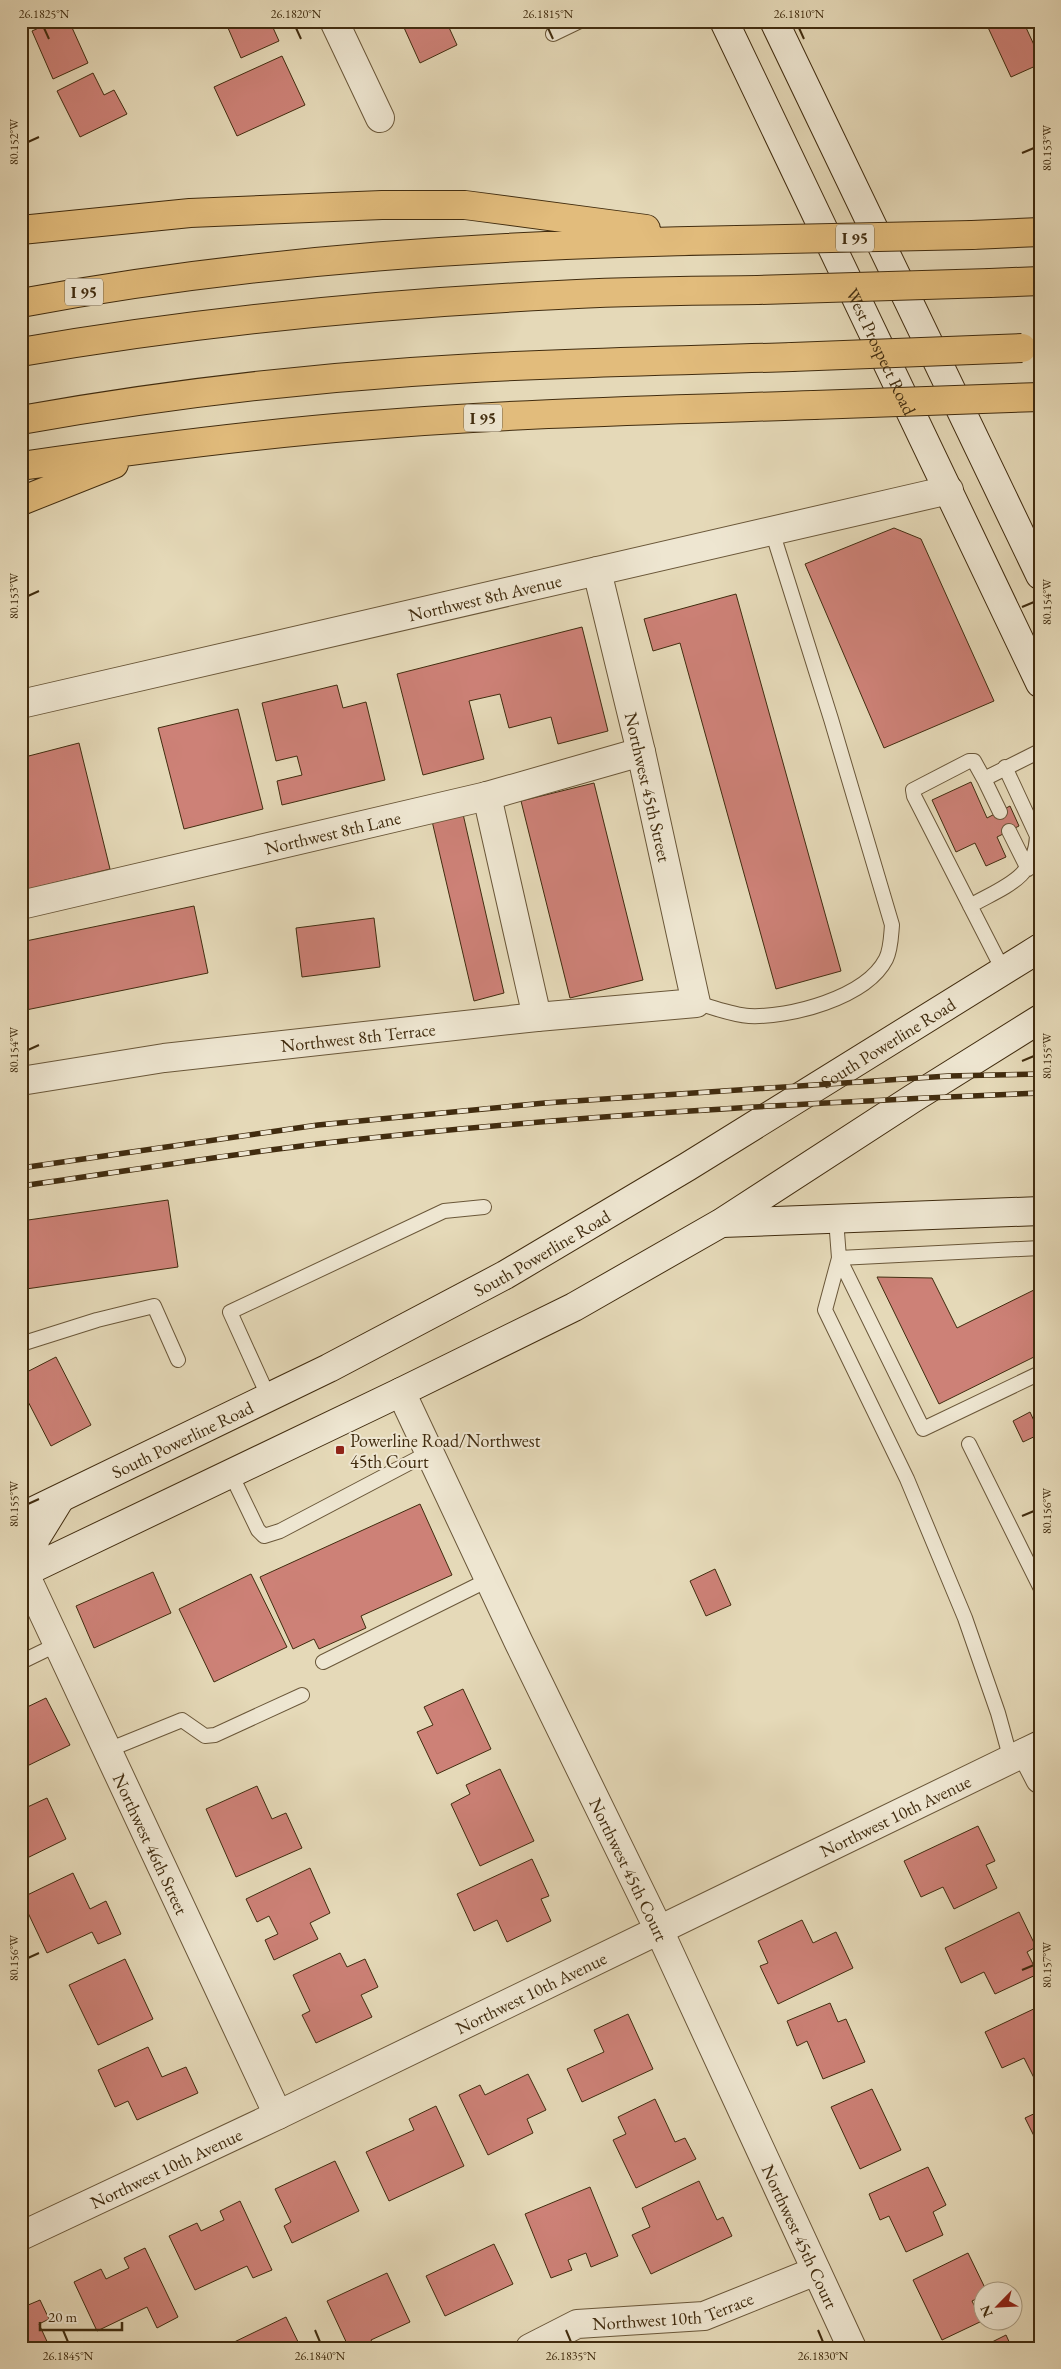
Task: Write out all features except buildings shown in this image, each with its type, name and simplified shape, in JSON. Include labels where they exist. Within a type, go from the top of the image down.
[{"type":"highway","points":[[21,230],[123,218],[248,209],[382,204],[465,205],[737,240]]},
{"type":"highway","name":"I 95","points":[[21,303],[148,282],[354,258],[558,245],[1040,232]]},
{"type":"highway","points":[[21,352],[156,330],[359,308],[560,295],[1040,281]]},
{"type":"highway","points":[[21,420],[199,392],[402,373],[517,366],[1031,348]]},
{"type":"highway","name":"I 95","points":[[21,466],[251,436],[379,424],[481,418],[1040,396]]},
{"type":"highway","points":[[21,501],[153,448]]},
{"type":"street","points":[[334,21],[380,118]]},
{"type":"street","name":"West Prospect Road","points":[[724,21],[1040,682]]},
{"type":"street","points":[[774,21],[1040,575]]},
{"type":"street","name":"Northwest 8th Avenue","points":[[21,704],[949,490]]},
{"type":"street","name":"Northwest 45th Street","points":[[597,572],[641,752],[696,1002]]},
{"type":"street","name":"Northwest 8th Lane","points":[[21,905],[487,796],[641,752]]},
{"type":"street","points":[[487,796],[537,1017]]},
{"type":"street","name":"South Powerline Road","points":[[21,1517],[269,1398],[448,1306],[572,1237],[1040,948]]},
{"type":"street","name":"Northwest 8th Terrace","points":[[21,1081],[164,1058],[537,1017],[696,1002]]},
{"type":"street","points":[[23,1573],[574,1307],[721,1223],[912,1099],[1040,1019]]},
{"type":"street","points":[[721,1223],[1040,1211]]},
{"type":"street","name":"Northwest 45th Court","points":[[401,1392],[658,1928],[852,2348]]},
{"type":"street","points":[[23,1573],[36,1538],[60,1499]]},
{"type":"street","name":"Northwest 46th Street","points":[[23,1573],[108,1750],[278,2115]]},
{"type":"street","points":[[1026,1752],[1040,1779]]},
{"type":"street","name":"Northwest 10th Avenue","points":[[21,2236],[278,2115],[658,1928],[1026,1752]]},
{"type":"street","name":"Northwest 10th Terrace","points":[[530,2348],[577,2324],[704,2316],[816,2271]]},
{"type":"lane","points":[[553,34],[580,21]]},
{"type":"lane","points":[[696,1002],[747,1016],[802,1011],[834,1000],[864,983],[886,960],[891,944],[892,925],[831,719],[772,531]]},
{"type":"lane","points":[[984,779],[1040,751]]},
{"type":"lane","points":[[1000,812],[974,761],[970,761],[913,790],[914,796],[1003,970]]},
{"type":"lane","points":[[970,906],[1023,875],[1028,869],[1037,848],[1038,836],[1005,768]]},
{"type":"lane","points":[[1009,831],[1028,869]]},
{"type":"lane","points":[[269,1398],[230,1312],[444,1211],[484,1207]]},
{"type":"lane","points":[[836,1219],[839,1258],[825,1310],[907,1479],[965,1618],[998,1713],[1026,1752]]},
{"type":"lane","points":[[839,1258],[1040,1248]]},
{"type":"lane","points":[[839,1258],[923,1429],[1040,1373]]},
{"type":"lane","points":[[21,1344],[97,1320],[154,1306],[178,1360]]},
{"type":"lane","points":[[969,1444],[1040,1587]]},
{"type":"lane","points":[[231,1474],[255,1523],[264,1536],[280,1531],[430,1452]]},
{"type":"lane","points":[[323,1662],[490,1579]]},
{"type":"lane","points":[[21,1662],[58,1644]]},
{"type":"lane","points":[[108,1750],[182,1720],[205,1736],[215,1735],[302,1695]]},
{"type":"railway","points":[[21,1168],[318,1125],[545,1103],[948,1076],[1040,1074]]},
{"type":"railway","points":[[21,1186],[317,1144],[407,1134],[587,1118],[768,1106],[1040,1093]]},
{"type":"place","name":"Powerline Road/Northwest 45th Court","points":[[340,1450]]}]
